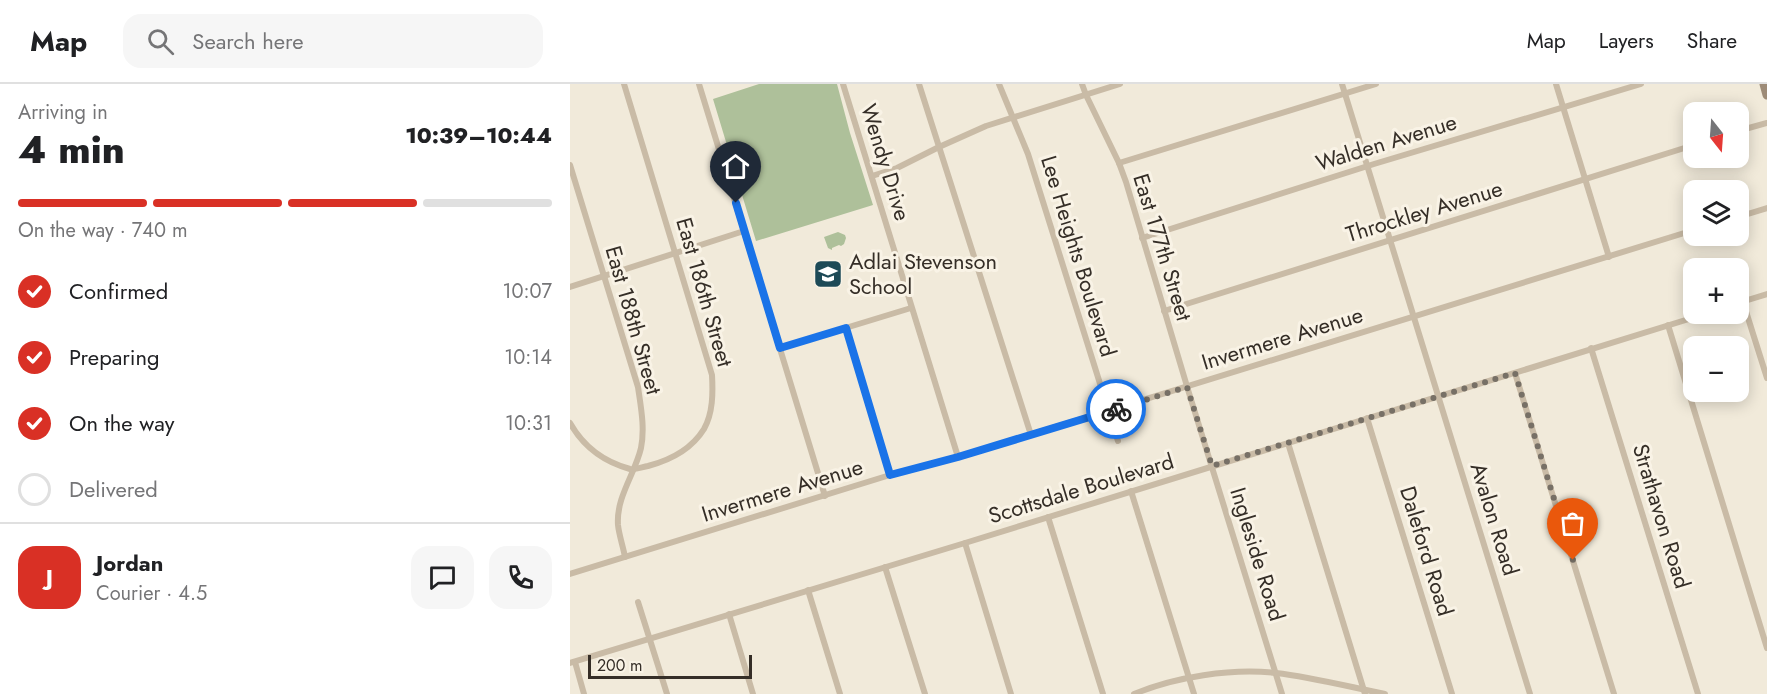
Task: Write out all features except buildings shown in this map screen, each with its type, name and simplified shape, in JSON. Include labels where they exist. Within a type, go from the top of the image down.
[{"type":"main road","points":[[1764,84],[1767,95]]},
{"type":"street","name":"East 186th Street","points":[[624,84],[712,375],[713,395],[704,428],[693,443],[682,453],[668,460],[632,470]]},
{"type":"street","points":[[699,84],[825,496]]},
{"type":"street","name":"Wendy Drive","points":[[843,84],[958,457]]},
{"type":"street","points":[[919,84],[1031,435]]},
{"type":"street","name":"Lee Heights Boulevard","points":[[999,84],[1014,117],[1039,188],[1118,441]]},
{"type":"street","name":"East 177th Street","points":[[1082,84],[1119,163],[1199,426]]},
{"type":"street","points":[[872,176],[897,168],[986,126],[1120,84]]},
{"type":"street","name":"Avalon Road","points":[[1342,84],[1530,694]]},
{"type":"street","points":[[1119,163],[1376,84]]},
{"type":"street","points":[[1556,84],[1609,256]]},
{"type":"street","name":"Walden Avenue","points":[[1142,238],[1368,166],[1641,84]]},
{"type":"street","points":[[1749,128],[1767,123]]},
{"type":"street","name":"Throckley Avenue","points":[[1164,311],[1683,148]]},
{"type":"street","name":"East 188th Street","points":[[570,165],[638,387],[643,430],[640,450],[625,490],[618,524],[625,557]]},
{"type":"street","points":[[1749,214],[1767,208]]},
{"type":"street","points":[[570,287],[744,231]]},
{"type":"street","name":"Invermere Avenue","points":[[570,574],[890,475],[1031,435],[1683,233]]},
{"type":"street","points":[[1749,300],[1767,294]]},
{"type":"street","points":[[780,348],[911,308]]},
{"type":"street","name":"Scottsdale Boulevard","points":[[572,663],[1683,321]]},
{"type":"street","points":[[1748,324],[1767,378]]},
{"type":"street","points":[[1668,325],[1767,648]]},
{"type":"street","points":[[846,328],[890,475]]},
{"type":"street","name":"Strathavon Road","points":[[1591,348],[1698,694]]},
{"type":"street","points":[[1515,373],[1614,694]]},
{"type":"street","name":"Daleford Road","points":[[1367,418],[1452,694]]},
{"type":"street","points":[[570,423],[584,444],[597,454],[632,470]]},
{"type":"street","name":"Ingleside Road","points":[[1199,426],[1282,694]]},
{"type":"street","points":[[1288,443],[1365,692]]},
{"type":"street","points":[[1131,491],[1194,694]]},
{"type":"street","points":[[1048,517],[1102,694]]},
{"type":"street","points":[[964,543],[1011,694]]},
{"type":"street","points":[[885,567],[925,694]]},
{"type":"street","points":[[807,590],[840,694]]},
{"type":"street","points":[[638,602],[667,694]]},
{"type":"street","points":[[729,614],[753,694]]},
{"type":"street","points":[[572,663],[584,694]]},
{"type":"street","points":[[1134,694],[1149,688],[1231,672],[1276,673],[1365,692],[1385,694]]},
{"type":"green space","points":[[759,84],[837,84],[873,205],[756,241],[713,99]]},
{"type":"green space","points":[[838,232],[845,235],[844,244],[832,250],[828,248],[824,237]]},
{"type":"way so far","points":[[1116,409],[1187,387],[1212,466],[1515,373],[1573,560]]},
{"type":"place","name":"Adlai Stevenson School","points":[[828,274]]},
{"type":"route","points":[[736,203],[780,348],[846,328],[890,475],[1116,409]]}]
